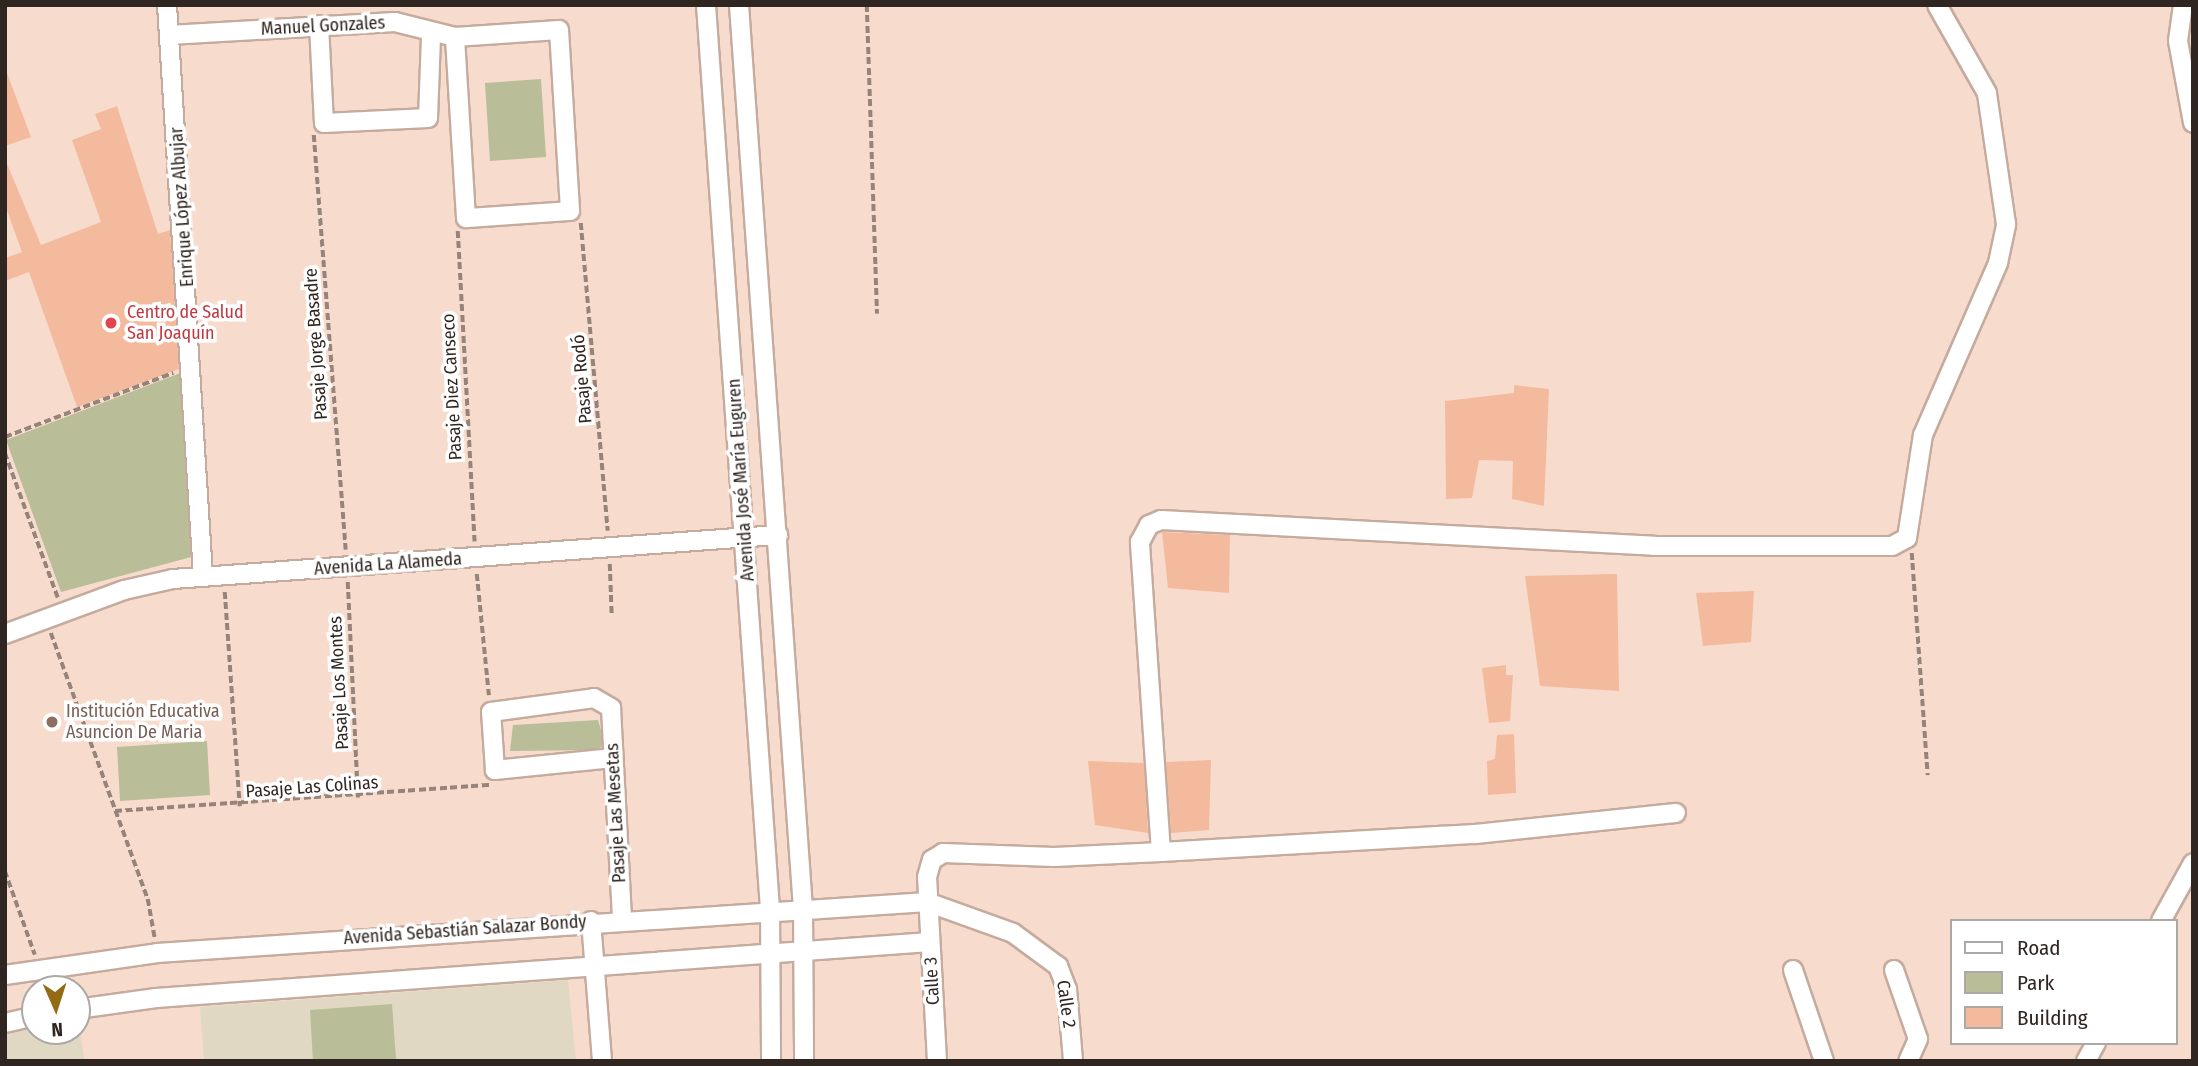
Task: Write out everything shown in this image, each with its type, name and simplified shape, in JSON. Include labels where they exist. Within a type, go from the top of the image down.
[{"type":"street","name":"Enrique López Albujar","points":[[167,5],[193,366],[203,576]]},
{"type":"street","name":"Avenida José María Euguren","points":[[706,5],[746,539],[770,909],[767,954],[771,1061]]},
{"type":"street","name":"Avenida José María Euguren","points":[[740,5],[803,909],[799,952],[804,1061]]},
{"type":"street","points":[[1161,852],[1140,542],[1149,525],[1161,520],[1654,546],[1892,546],[1907,538],[1923,435],[1998,263],[2006,224],[1997,143],[1987,93],[1937,5]]},
{"type":"street","points":[[2183,5],[2178,41],[2193,123]]},
{"type":"street","name":"Manuel Gonzales","points":[[169,35],[395,23],[431,34],[455,37],[559,30],[570,211]]},
{"type":"street","points":[[319,25],[324,123],[428,118],[431,34]]},
{"type":"street","points":[[455,37],[466,218],[570,211]]},
{"type":"street","name":"Avenida La Alameda","points":[[5,634],[124,590],[203,576],[778,535]]},
{"type":"street","name":"Pasaje Las Mesetas","points":[[491,712],[594,698],[611,708],[622,919]]},
{"type":"street","points":[[491,712],[495,769],[613,758]]},
{"type":"street","name":"Calle 3","points":[[937,1061],[927,902],[929,866],[943,853],[1054,858],[1475,834],[1676,813]]},
{"type":"street","points":[[2162,919],[2193,863]]},
{"type":"street","name":"Avenida Sebastián Salazar Bondy","points":[[5,975],[39,966],[157,953],[770,909],[927,902]]},
{"type":"street","name":"Calle 2","points":[[927,902],[1045,952],[1064,977],[1073,1061]]},
{"type":"street","points":[[591,921],[602,1061]]},
{"type":"street","points":[[91,1007],[156,998],[594,970],[930,942]]},
{"type":"street","points":[[1793,970],[1824,1061]]},
{"type":"street","points":[[1894,970],[1918,1038],[1908,1061]]},
{"type":"street","points":[[2086,1061],[2094,1045]]},
{"type":"path","points":[[867,5],[877,314]]},
{"type":"path","name":"Pasaje Jorge Basadre","points":[[324,123],[314,136],[347,567]]},
{"type":"path","name":"Pasaje Rodó","points":[[570,211],[583,225],[610,549]]},
{"type":"path","name":"Pasaje Diez Canseco","points":[[466,218],[457,232],[476,558],[491,712]]},
{"type":"path","points":[[5,438],[193,366]]},
{"type":"path","points":[[5,453],[58,598],[46,619],[148,899],[157,953]]},
{"type":"path","points":[[1907,538],[1928,775]]},
{"type":"path","points":[[610,549],[612,616]]},
{"type":"path","name":"Pasaje Los Montes","points":[[347,567],[358,798]]},
{"type":"path","points":[[224,575],[240,806]]},
{"type":"path","name":"Pasaje Las Colinas","points":[[115,811],[240,806],[490,789],[495,769]]},
{"type":"path","points":[[5,871],[39,966]]},
{"type":"shaded area","points":[[568,980],[576,1061],[204,1061],[200,1007]]},
{"type":"shaded area","points":[[21,1028],[21,1045],[82,1045],[85,1061],[5,1061],[5,1031]]},
{"type":"green space","points":[[541,79],[546,157],[490,161],[485,83]]},
{"type":"green space","points":[[183,372],[195,556],[61,592],[6,440]]},
{"type":"green space","points":[[598,720],[605,743],[598,750],[510,751],[513,725]]},
{"type":"green space","points":[[207,741],[210,795],[120,801],[117,747]]},
{"type":"green space","points":[[392,1004],[396,1059],[313,1061],[310,1010]]},
{"type":"building","points":[[5,73],[31,137],[5,146]]},
{"type":"building","name":"Centro de Salud San Joaquín","points":[[117,106],[158,234],[170,230],[179,369],[77,407],[29,272],[5,281],[5,258],[22,252],[5,205],[5,159],[41,245],[101,222],[72,140],[101,129],[95,114]]},
{"type":"building","points":[[1514,385],[1549,389],[1544,506],[1512,499],[1513,461],[1479,460],[1472,498],[1446,499],[1445,401],[1514,393]]},
{"type":"building","points":[[1162,532],[1230,535],[1229,593],[1168,588]]},
{"type":"building","points":[[1617,574],[1619,691],[1540,686],[1525,576]]},
{"type":"building","points":[[1754,591],[1751,642],[1703,646],[1696,593]]},
{"type":"building","points":[[1506,665],[1506,675],[1513,675],[1510,721],[1489,723],[1482,668]]},
{"type":"building","points":[[1514,734],[1516,793],[1488,795],[1487,761],[1495,759],[1497,735]]},
{"type":"building","points":[[1211,760],[1209,830],[1171,833],[1166,762]]},
{"type":"building","points":[[1088,761],[1144,763],[1148,833],[1095,825]]},
{"type":"place","name":"Centro de Salud San Joaquín","points":[[111,323]]},
{"type":"place","name":"Institución Educativa Asuncion De Maria","points":[[52,722]]}]
